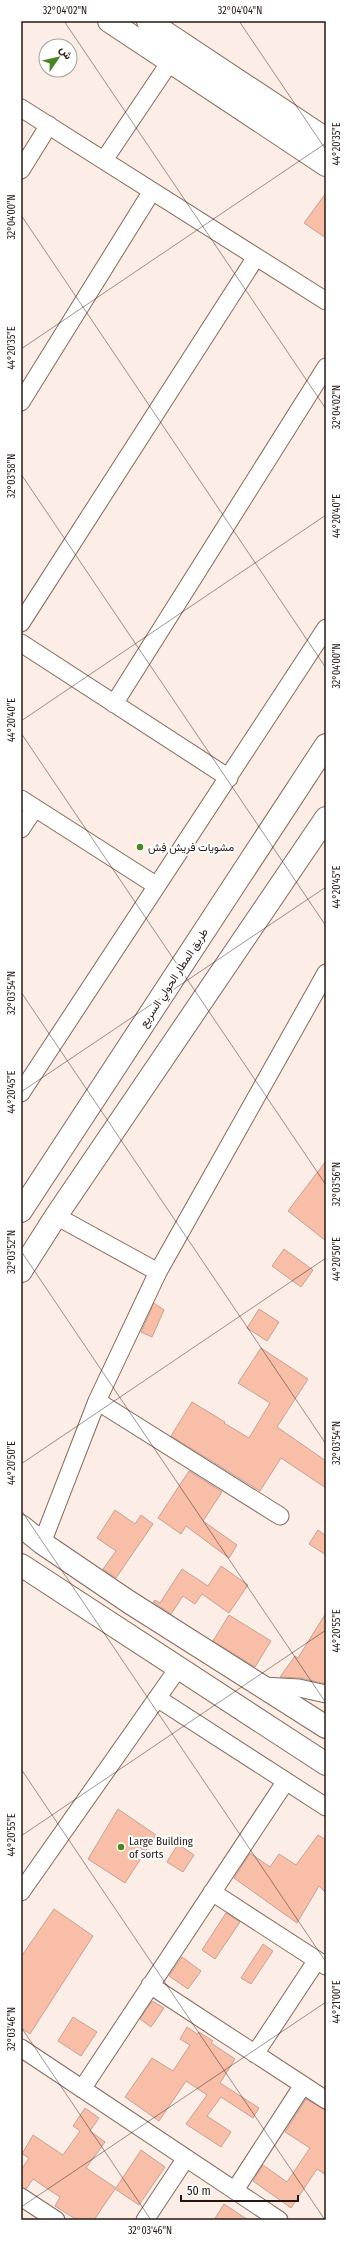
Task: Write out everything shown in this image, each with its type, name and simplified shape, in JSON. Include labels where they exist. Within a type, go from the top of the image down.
[{"type":"main road","points":[[109,21],[326,165]]},
{"type":"main road","points":[[148,21],[326,139]]},
{"type":"main road","name":"طريق المطار الحولي السريع","points":[[21,1211],[326,745]]},
{"type":"main road","points":[[23,1269],[56,1216],[326,818]]},
{"type":"main road","points":[[21,1526],[42,1543],[129,1602],[326,1727]]},
{"type":"main road","points":[[21,1565],[326,1764]]},
{"type":"street","points":[[104,160],[170,62]]},
{"type":"street","points":[[21,108],[326,301]]},
{"type":"street","points":[[21,170],[49,125]]},
{"type":"street","points":[[21,402],[152,191]]},
{"type":"street","points":[[21,623],[256,257]]},
{"type":"street","points":[[114,704],[326,367]]},
{"type":"street","points":[[21,1093],[326,628]]},
{"type":"street","points":[[21,643],[229,778]]},
{"type":"street","points":[[21,799],[157,886]]},
{"type":"street","points":[[21,829],[35,808]]},
{"type":"street","points":[[42,1543],[97,1401],[158,1272],[326,973]]},
{"type":"street","points":[[56,1216],[158,1272]]},
{"type":"street","points":[[97,1401],[280,1516]]},
{"type":"street","points":[[21,1892],[179,1667]]},
{"type":"street","points":[[263,1686],[299,1688],[326,1694]]},
{"type":"street","points":[[157,1698],[326,1807]]},
{"type":"street","points":[[82,2089],[286,1781]]},
{"type":"street","points":[[212,1892],[322,1963],[255,2054]]},
{"type":"street","points":[[150,1985],[326,2100]]},
{"type":"street","points":[[21,2048],[279,2220]]},
{"type":"street","points":[[235,2190],[303,2085]]},
{"type":"street","points":[[145,2220],[186,2158]]},
{"type":"street","points":[[21,2198],[56,2220]]},
{"type":"building","points":[[326,193],[326,238],[304,223]]},
{"type":"building","points":[[326,1161],[326,1241],[288,1211]]},
{"type":"building","points":[[284,1249],[313,1270],[301,1287],[272,1266]]},
{"type":"building","points":[[154,1303],[164,1310],[152,1337],[141,1332]]},
{"type":"building","points":[[259,1309],[279,1322],[267,1341],[247,1328]]},
{"type":"building","points":[[261,1348],[308,1379],[277,1427],[326,1461],[326,1488],[281,1458],[260,1491],[171,1436],[192,1402],[249,1438],[270,1403],[238,1383]]},
{"type":"building","points":[[189,1471],[222,1492],[203,1521],[237,1545],[229,1558],[186,1526],[181,1534],[158,1518]]},
{"type":"building","points":[[115,1510],[135,1524],[141,1515],[153,1524],[116,1578],[103,1569],[116,1551],[97,1538]]},
{"type":"building","points":[[318,1530],[326,1536],[326,1555],[309,1544]]},
{"type":"building","points":[[221,1566],[248,1585],[229,1613],[202,1594],[195,1604],[183,1596],[171,1614],[153,1602],[155,1600],[160,1603],[182,1569],[208,1586]]},
{"type":"building","points":[[326,1613],[326,1684],[301,1678],[280,1677],[295,1656],[298,1658]]},
{"type":"building","points":[[229,1615],[271,1641],[255,1667],[213,1641]]},
{"type":"building","name":"Large Building of sorts","points":[[118,1809],[156,1835],[125,1883],[88,1859]]},
{"type":"building","points":[[318,1835],[326,1840],[326,1893],[319,1886],[297,1923],[234,1878],[250,1853],[270,1867],[279,1854],[296,1865]]},
{"type":"building","points":[[178,1844],[194,1855],[183,1872],[167,1862]]},
{"type":"building","points":[[54,1909],[93,1936],[30,2034],[21,2028],[21,1957]]},
{"type":"building","points":[[226,1913],[240,1922],[215,1959],[202,1950]]},
{"type":"building","points":[[263,1944],[273,1951],[251,1984],[241,1978]]},
{"type":"building","points":[[182,1957],[201,1971],[188,1989],[169,1976]]},
{"type":"building","points":[[152,2001],[164,2008],[151,2027],[140,2019]]},
{"type":"building","points":[[73,2017],[97,2032],[81,2056],[58,2041]]},
{"type":"building","points":[[187,2027],[197,2034],[199,2032],[213,2041],[211,2043],[235,2059],[220,2083],[259,2108],[253,2118],[221,2097],[207,2116],[231,2132],[221,2147],[186,2124],[207,2095],[186,2081],[159,2121],[125,2097],[152,2058],[173,2071],[190,2045],[180,2039]]},
{"type":"building","points":[[306,2099],[326,2110],[326,2175],[317,2169],[291,2208],[253,2181],[263,2165],[287,2182],[310,2148],[285,2132]]},
{"type":"building","points":[[85,2108],[99,2118],[90,2131],[105,2142],[86,2168],[116,2188],[141,2150],[165,2167],[139,2205],[115,2189],[94,2220],[77,2220],[55,2206],[60,2197],[33,2179],[26,2189],[21,2187],[21,2170],[29,2158],[22,2154],[33,2135],[63,2155],[80,2131],[73,2126]]},
{"type":"building","points":[[224,2204],[248,2220],[214,2220]]},
{"type":"place","name":"مشويات فريش فِش","points":[[140,847]]},
{"type":"place","name":"Large Building of sorts","points":[[121,1847]]}]
